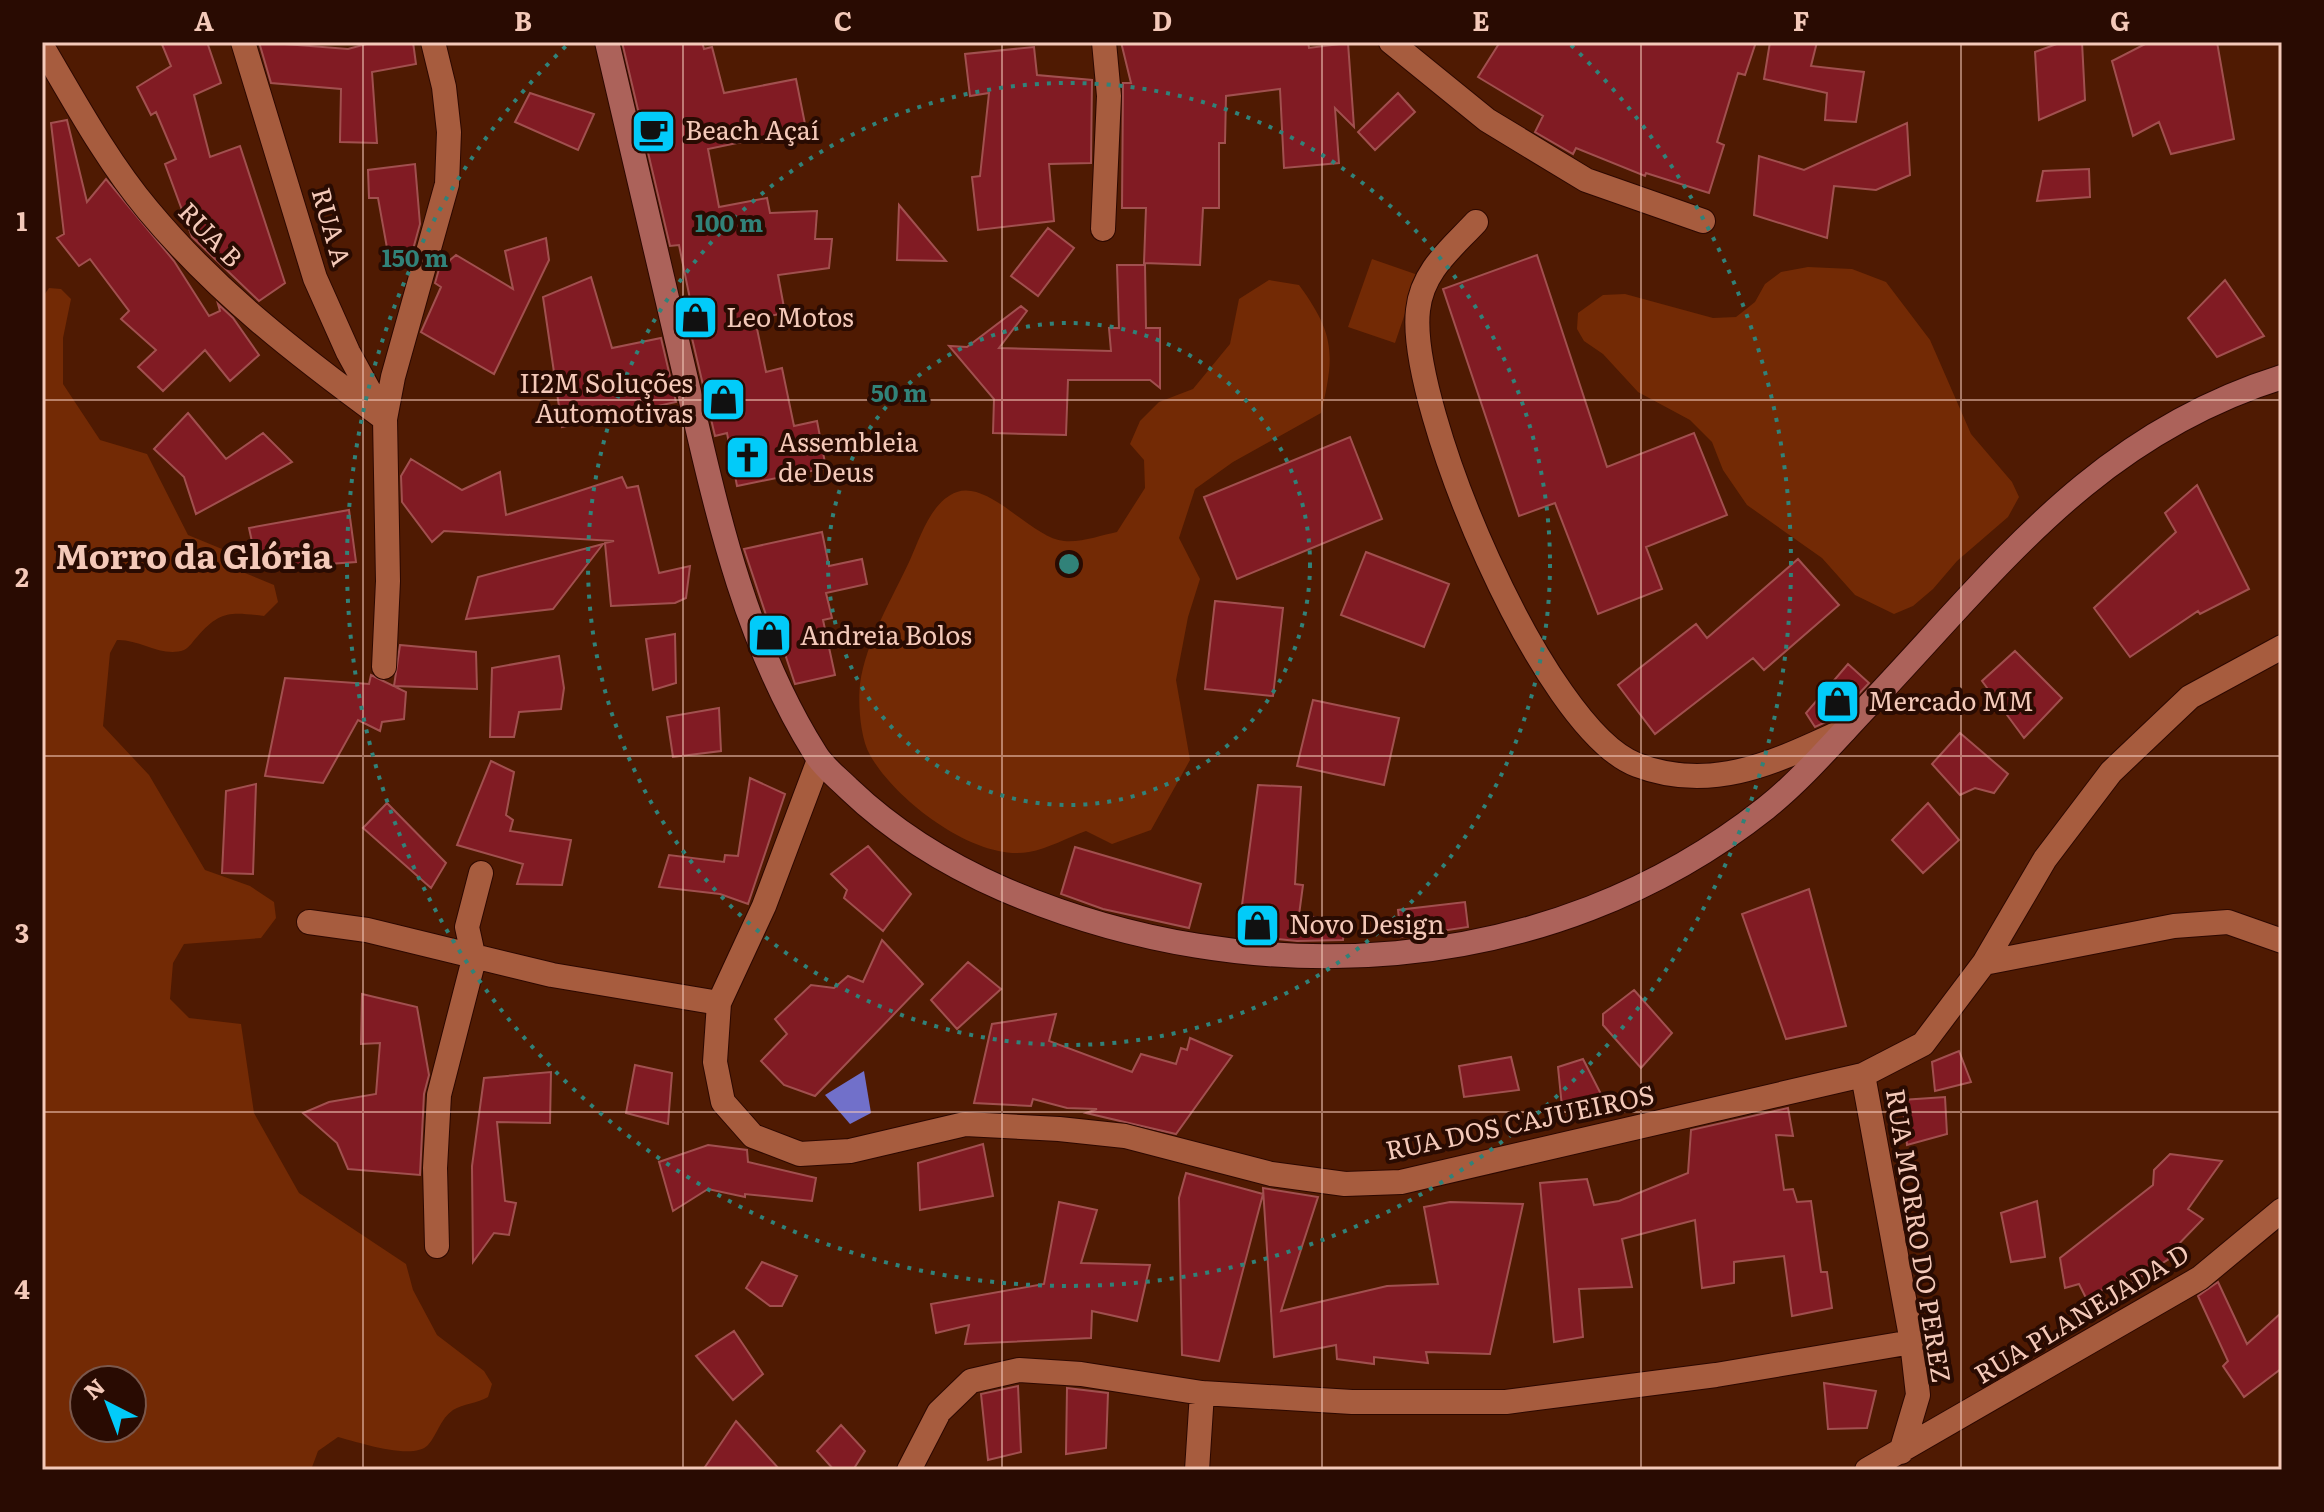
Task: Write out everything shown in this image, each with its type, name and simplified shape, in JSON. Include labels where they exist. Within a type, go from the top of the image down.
[{"type":"main road","points":[[607,42],[736,578],[749,620],[777,686],[819,760],[884,822],[963,871],[1064,915],[1176,945],[1285,958],[1354,957],[1426,951],[1519,930],[1611,901],[1696,859],[1769,806],[1845,730],[1998,562],[2063,501],[2116,459],[2194,412],[2282,377]]},
{"type":"street","name":"RUA A","points":[[243,42],[315,278],[348,352],[385,419]]},
{"type":"street","name":"RUA A","points":[[384,667],[388,581],[385,419],[393,377],[447,184],[449,132],[444,87],[433,42]]},
{"type":"street","points":[[1103,229],[1109,96],[1104,42]]},
{"type":"street","points":[[1391,42],[1487,120],[1586,180],[1703,221]]},
{"type":"street","name":"RUA B","points":[[42,46],[92,130],[147,210],[256,323],[385,419]]},
{"type":"street","points":[[1476,222],[1427,275],[1418,309],[1417,348],[1436,425],[1482,543],[1526,640],[1556,688],[1602,740],[1637,765],[1700,777],[1760,768],[1845,730]]},
{"type":"street","name":"RUA DOS CAJUEIROS","points":[[819,760],[764,906],[719,1003],[715,1062],[723,1102],[753,1136],[800,1154],[850,1151],[965,1124],[1125,1136],[1271,1174],[1345,1184],[1401,1182],[1863,1075],[1923,1044],[1984,963],[2045,859],[2111,772],[2190,697],[2282,647]]},
{"type":"street","points":[[437,1246],[435,1168],[439,1095],[474,959],[467,927],[481,873]]},
{"type":"street","points":[[309,922],[367,930],[474,959],[719,1003]]},
{"type":"street","points":[[1984,963],[2174,926],[2228,922],[2282,941]]},
{"type":"street","name":"RUA MORRO DO PEREZ","points":[[1863,1075],[1912,1342],[1918,1395],[1901,1452]]},
{"type":"street","name":"RUA PLANEJADA D","points":[[1867,1470],[2200,1278],[2282,1210]]},
{"type":"street","points":[[909,1470],[939,1412],[971,1381],[1019,1370],[1081,1374],[1202,1393],[1352,1402],[1506,1402],[1716,1375],[1912,1342]]},
{"type":"street","points":[[1197,1470],[1202,1393]]},
{"type":"shaded area","points":[[1372,259],[1418,275],[1395,343],[1348,327]]},
{"type":"shaded area","points":[[1808,267],[1852,269],[1886,282],[1930,340],[1971,434],[2012,482],[2019,497],[2008,517],[1957,561],[1933,589],[1913,606],[1894,614],[1855,595],[1822,558],[1747,505],[1723,470],[1712,442],[1690,420],[1638,392],[1603,354],[1584,341],[1577,329],[1578,313],[1603,295],[1625,294],[1713,318],[1736,317],[1755,302],[1765,284],[1781,272]]},
{"type":"shaded area","points":[[1269,280],[1299,285],[1311,302],[1329,346],[1329,375],[1321,413],[1233,462],[1195,489],[1179,538],[1200,579],[1188,617],[1176,680],[1190,760],[1151,830],[1112,844],[1086,831],[1051,846],[1008,853],[962,838],[917,808],[898,791],[870,755],[860,720],[860,684],[868,652],[880,620],[928,521],[948,497],[957,492],[970,491],[997,502],[1052,538],[1077,541],[1117,532],[1145,488],[1144,460],[1130,444],[1140,421],[1159,402],[1193,389],[1230,344],[1239,299]]},
{"type":"shaded area","points":[[49,288],[61,289],[71,299],[63,338],[63,384],[100,440],[147,454],[188,535],[222,549],[245,573],[274,585],[278,602],[264,616],[234,614],[220,617],[184,650],[167,652],[117,640],[110,653],[103,726],[149,775],[205,870],[250,886],[274,902],[276,918],[261,938],[184,944],[173,963],[170,999],[189,1018],[241,1024],[254,1113],[299,1193],[406,1264],[413,1290],[437,1335],[484,1371],[492,1384],[488,1397],[449,1414],[428,1445],[421,1449],[398,1451],[338,1437],[318,1451],[311,1470],[42,1470],[42,298]]},
{"type":"shaded area","points":[[864,1071],[871,1113],[850,1124],[825,1095]]},
{"type":"building","points":[[161,42],[207,42],[221,83],[194,95],[210,157],[240,146],[285,283],[259,301],[192,237],[165,164],[176,159],[156,112],[151,115],[137,87],[171,66]]},
{"type":"building","points":[[259,42],[348,49],[374,42],[413,42],[416,64],[372,72],[377,143],[340,142],[341,89],[271,83]]},
{"type":"building","points":[[622,42],[702,42],[704,49],[712,47],[724,93],[796,79],[806,129],[708,149],[719,207],[767,198],[770,213],[817,211],[815,239],[832,239],[829,268],[778,275],[785,313],[755,319],[766,372],[782,368],[794,426],[817,421],[826,468],[737,486],[727,433],[715,436],[683,300],[690,299],[679,245],[670,246]]},
{"type":"building","points":[[1121,42],[1308,42],[1309,48],[1348,43],[1354,127],[1335,108],[1339,163],[1284,168],[1280,89],[1226,96],[1225,143],[1219,143],[1219,208],[1203,208],[1200,265],[1144,263],[1146,208],[1122,208],[1123,83],[1131,83]]},
{"type":"building","points":[[1500,42],[1756,42],[1745,75],[1738,73],[1717,142],[1724,145],[1709,193],[1646,173],[1645,176],[1576,148],[1573,154],[1535,132],[1543,116],[1478,77]]},
{"type":"building","points":[[1770,42],[1817,42],[1811,66],[1864,72],[1856,122],[1825,120],[1827,93],[1764,79]]},
{"type":"building","points":[[2062,42],[2082,42],[2085,100],[2039,120],[2035,52]]},
{"type":"building","points":[[2149,42],[2217,42],[2234,139],[2171,154],[2159,122],[2133,136],[2112,61]]},
{"type":"building","points":[[1034,47],[1037,75],[1092,80],[1091,163],[1049,164],[1054,221],[978,230],[972,177],[980,176],[989,93],[970,96],[965,54]]},
{"type":"building","points":[[530,93],[594,114],[578,150],[515,122]]},
{"type":"building","points":[[1398,93],[1415,112],[1375,150],[1358,132]]},
{"type":"building","points":[[67,120],[87,202],[106,179],[174,261],[209,316],[220,311],[218,304],[233,318],[259,355],[230,381],[205,350],[163,391],[138,367],[156,350],[121,319],[129,311],[90,259],[79,266],[57,238],[64,234],[51,123]]},
{"type":"building","points":[[1907,123],[1910,175],[1876,190],[1834,186],[1827,238],[1754,215],[1759,156],[1804,170]]},
{"type":"building","points":[[415,164],[420,224],[409,264],[400,257],[389,259],[378,198],[369,198],[368,170]]},
{"type":"building","points":[[2089,169],[2090,197],[2037,201],[2043,171]]},
{"type":"building","points":[[899,205],[946,261],[897,260]]},
{"type":"building","points":[[1048,228],[1074,248],[1038,296],[1011,276]]},
{"type":"building","points":[[546,238],[549,260],[494,374],[421,332],[441,287],[435,283],[439,269],[456,255],[513,289],[505,251]]},
{"type":"building","points":[[1537,255],[1607,467],[1694,433],[1727,515],[1646,547],[1662,589],[1598,614],[1555,503],[1519,516],[1443,289]]},
{"type":"building","points":[[1117,265],[1145,265],[1146,328],[1160,328],[1160,388],[1150,380],[1068,380],[1066,435],[993,433],[994,399],[949,346],[967,347],[1021,306],[1027,311],[999,348],[1111,351],[1109,328],[1119,328]]},
{"type":"building","points":[[591,277],[612,348],[661,338],[676,402],[562,427],[543,297]]},
{"type":"building","points":[[2225,280],[2264,336],[2217,357],[2188,318]]},
{"type":"building","points":[[188,413],[226,459],[263,433],[292,462],[196,514],[184,477],[154,449]]},
{"type":"building","points":[[1350,437],[1382,519],[1237,579],[1204,497]]},
{"type":"building","points":[[411,459],[462,490],[500,472],[506,515],[622,477],[627,488],[638,486],[659,573],[690,566],[686,598],[675,603],[611,606],[605,543],[614,541],[444,531],[432,542],[402,502],[401,476]]},
{"type":"building","points":[[2197,485],[2249,589],[2200,614],[2198,611],[2130,657],[2094,608],[2176,532],[2165,513]]},
{"type":"building","points":[[349,510],[356,562],[258,569],[249,528]]},
{"type":"building","points":[[822,532],[829,566],[862,559],[867,584],[826,593],[832,618],[823,620],[835,675],[795,684],[782,645],[778,646],[767,618],[744,549]]},
{"type":"building","points":[[603,544],[553,609],[466,619],[478,577]]},
{"type":"building","points":[[1366,552],[1449,584],[1424,647],[1341,615]]},
{"type":"building","points":[[1798,559],[1839,605],[1764,670],[1753,658],[1655,734],[1618,685],[1696,624],[1707,638]]},
{"type":"building","points":[[1215,601],[1283,608],[1273,696],[1205,689]]},
{"type":"building","points":[[675,634],[676,683],[653,690],[646,639]]},
{"type":"building","points":[[400,645],[476,652],[477,689],[394,686]]},
{"type":"building","points":[[2015,651],[2062,698],[2024,738],[1982,681]]},
{"type":"building","points":[[559,656],[564,688],[561,709],[519,712],[514,737],[490,737],[492,668]]},
{"type":"building","points":[[1848,664],[1869,683],[1837,717],[1815,727],[1806,713]]},
{"type":"building","points":[[371,675],[406,692],[404,719],[382,722],[380,731],[358,720],[323,783],[265,776],[285,678],[369,684]]},
{"type":"building","points":[[1313,700],[1399,718],[1384,785],[1297,766]]},
{"type":"building","points":[[719,708],[721,751],[673,757],[667,717]]},
{"type":"building","points":[[1960,733],[2008,774],[1994,793],[1975,788],[1960,795],[1932,764]]},
{"type":"building","points":[[491,761],[514,772],[506,815],[513,820],[510,831],[571,840],[562,885],[517,884],[523,864],[457,845]]},
{"type":"building","points":[[750,778],[785,794],[748,904],[720,894],[659,887],[669,855],[724,862],[725,855],[738,856]]},
{"type":"building","points":[[256,784],[253,874],[222,873],[226,791]]},
{"type":"building","points":[[1258,785],[1301,787],[1295,884],[1303,885],[1299,915],[1345,921],[1343,940],[1297,941],[1238,935]]},
{"type":"building","points":[[387,803],[446,863],[431,888],[363,828]]},
{"type":"building","points":[[1928,803],[1959,840],[1923,873],[1892,840]]},
{"type":"building","points":[[868,846],[911,894],[883,931],[844,898],[847,890],[831,874]]},
{"type":"building","points":[[1075,847],[1201,884],[1189,928],[1103,909],[1061,894]]},
{"type":"building","points":[[1809,889],[1846,1026],[1786,1039],[1742,914]]},
{"type":"building","points":[[1465,902],[1468,927],[1401,937],[1398,910]]},
{"type":"building","points":[[882,940],[923,984],[815,1096],[784,1085],[761,1061],[787,1034],[775,1019],[811,985],[834,988],[848,976],[863,982]]},
{"type":"building","points":[[968,962],[1001,989],[957,1029],[931,1000]]},
{"type":"building","points":[[1634,990],[1672,1033],[1641,1068],[1603,1025],[1603,1014]]},
{"type":"building","points":[[362,994],[417,1007],[429,1075],[424,1094],[420,1175],[348,1169],[337,1143],[303,1113],[329,1102],[376,1094],[380,1043],[361,1044]]},
{"type":"building","points":[[1056,1014],[1049,1041],[1132,1072],[1141,1054],[1176,1064],[1181,1048],[1187,1050],[1190,1038],[1232,1056],[1176,1134],[1086,1113],[1097,1109],[1067,1108],[1033,1099],[1031,1106],[974,1103],[992,1024]]},
{"type":"building","points":[[1959,1051],[1971,1082],[1935,1091],[1932,1062]]},
{"type":"building","points":[[1511,1057],[1519,1090],[1464,1097],[1459,1066]]},
{"type":"building","points":[[1583,1059],[1604,1100],[1562,1107],[1558,1067]]},
{"type":"building","points":[[635,1065],[672,1073],[668,1124],[626,1113]]},
{"type":"building","points":[[551,1072],[550,1123],[497,1122],[505,1201],[516,1203],[509,1235],[494,1233],[473,1262],[472,1166],[484,1078]]},
{"type":"building","points":[[1945,1097],[1947,1134],[1907,1145],[1902,1100]]},
{"type":"building","points":[[1788,1108],[1793,1136],[1776,1135],[1784,1190],[1793,1189],[1797,1202],[1811,1201],[1821,1272],[1827,1272],[1832,1308],[1792,1316],[1784,1256],[1734,1262],[1734,1283],[1702,1288],[1695,1220],[1622,1239],[1632,1287],[1579,1289],[1583,1337],[1554,1342],[1540,1183],[1587,1179],[1594,1205],[1619,1201],[1688,1173],[1691,1130]]},
{"type":"building","points":[[983,1144],[993,1196],[920,1210],[918,1163]]},
{"type":"building","points":[[708,1145],[747,1150],[748,1162],[816,1178],[812,1201],[745,1194],[745,1197],[708,1189],[673,1211],[659,1162]]},
{"type":"building","points":[[2170,1154],[2222,1161],[2188,1209],[2203,1219],[2169,1254],[2172,1257],[2133,1282],[2131,1276],[2086,1298],[2079,1284],[2065,1288],[2060,1258],[2153,1185],[2154,1170]]},
{"type":"building","points":[[1186,1173],[1263,1194],[1219,1361],[1182,1355],[1179,1198]]},
{"type":"building","points":[[1263,1188],[1318,1197],[1281,1311],[1387,1286],[1438,1284],[1424,1207],[1450,1202],[1523,1204],[1490,1354],[1426,1352],[1428,1363],[1374,1357],[1374,1364],[1337,1359],[1336,1345],[1274,1357]]},
{"type":"building","points":[[2037,1201],[2045,1257],[2011,1262],[2001,1213]]},
{"type":"building","points":[[1059,1202],[1097,1210],[1081,1263],[1150,1265],[1137,1321],[1092,1311],[1091,1338],[965,1344],[969,1325],[936,1333],[931,1304],[1044,1284]]},
{"type":"building","points":[[762,1262],[797,1276],[782,1306],[770,1306],[746,1288]]},
{"type":"building","points":[[2218,1282],[2247,1344],[2282,1312],[2282,1368],[2244,1397],[2223,1366],[2228,1361],[2198,1296]]},
{"type":"building","points":[[734,1331],[763,1374],[733,1400],[696,1356]]},
{"type":"building","points":[[1824,1383],[1876,1391],[1867,1428],[1828,1429]]},
{"type":"building","points":[[1018,1386],[1021,1452],[988,1460],[981,1394]]},
{"type":"building","points":[[1067,1388],[1108,1393],[1106,1448],[1066,1454]]},
{"type":"building","points":[[736,1421],[780,1470],[703,1470]]},
{"type":"building","points":[[841,1425],[865,1451],[853,1470],[834,1470],[817,1451]]},
{"type":"place","name":"Beach Açaí","points":[[654,131]]},
{"type":"place","name":"Leo Motos","points":[[695,318]]},
{"type":"place","name":"II2M Soluções Automotivas","points":[[724,399]]},
{"type":"place","name":"Assembleia de Deus","points":[[747,458]]},
{"type":"place","name":"Andreia Bolos","points":[[769,636]]},
{"type":"place","name":"Mercado MM","points":[[1837,702]]},
{"type":"place","name":"Novo Design","points":[[1258,925]]},
{"type":"district","name":"Morro da Glória","points":[[194,557]]}]
